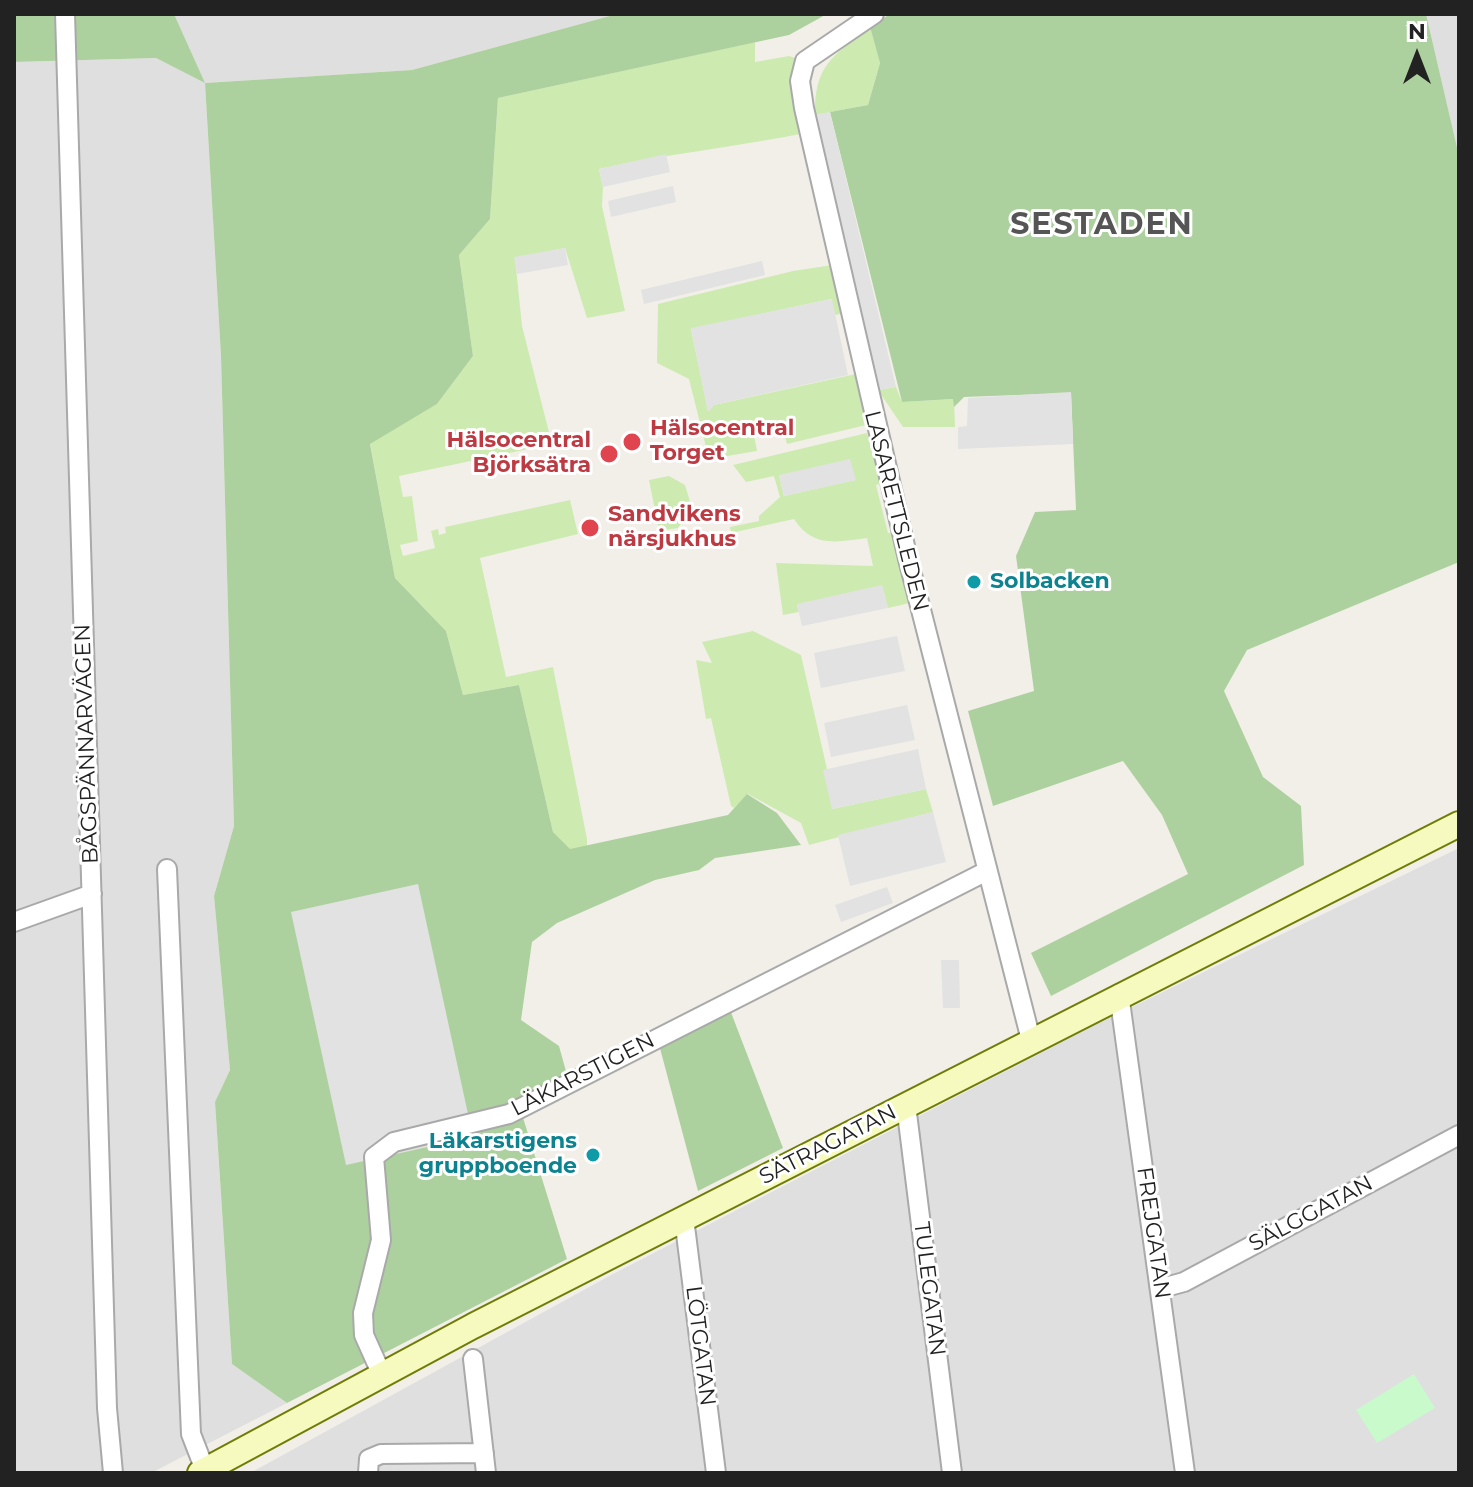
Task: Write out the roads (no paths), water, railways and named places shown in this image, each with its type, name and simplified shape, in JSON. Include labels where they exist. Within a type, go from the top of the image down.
[{"type":"street","name":"BÅGSPÄNNARVÄGEN","points":[[65,14],[107,1408],[113,1473]]},
{"type":"street","name":"LASARETTSLEDEN","points":[[874,14],[805,61],[800,81],[875,425],[1031,1040]]},
{"type":"street","name":"SÄTRAGATAN","points":[[203,1472],[684,1218],[1119,994],[1459,824]]},
{"type":"street","points":[[167,869],[191,1434],[203,1472]]},
{"type":"street","name":"LÄKARSTIGEN","points":[[382,1375],[364,1335],[363,1313],[381,1240],[374,1157],[380,1150],[394,1142],[509,1114],[987,871]]},
{"type":"street","points":[[14,922],[92,894]]},
{"type":"street","name":"FREJGATAN","points":[[1119,994],[1162,1288],[1185,1473]]},
{"type":"street","name":"TULEGATAN","points":[[906,1105],[952,1473]]},
{"type":"street","name":"SÄLGGATAN","points":[[1162,1288],[1184,1282],[1459,1135]]},
{"type":"street","name":"LÖTGATAN","points":[[684,1218],[716,1473]]},
{"type":"street","points":[[473,1359],[486,1473]]},
{"type":"street","points":[[368,1473],[369,1459],[381,1454],[484,1453]]},
{"type":"place","name":"Hälsocentral Torget","points":[[632,442]]},
{"type":"place","name":"Hälsocentral Björksätra","points":[[609,454]]},
{"type":"place","name":"Sandvikens närsjukhus","points":[[590,528]]},
{"type":"place","name":"Solbacken","points":[[974,582]]},
{"type":"place","name":"Läkarstigens gruppboende","points":[[593,1155]]},
{"type":"district","name":"SESTADEN","points":[[1102,225]]}]
